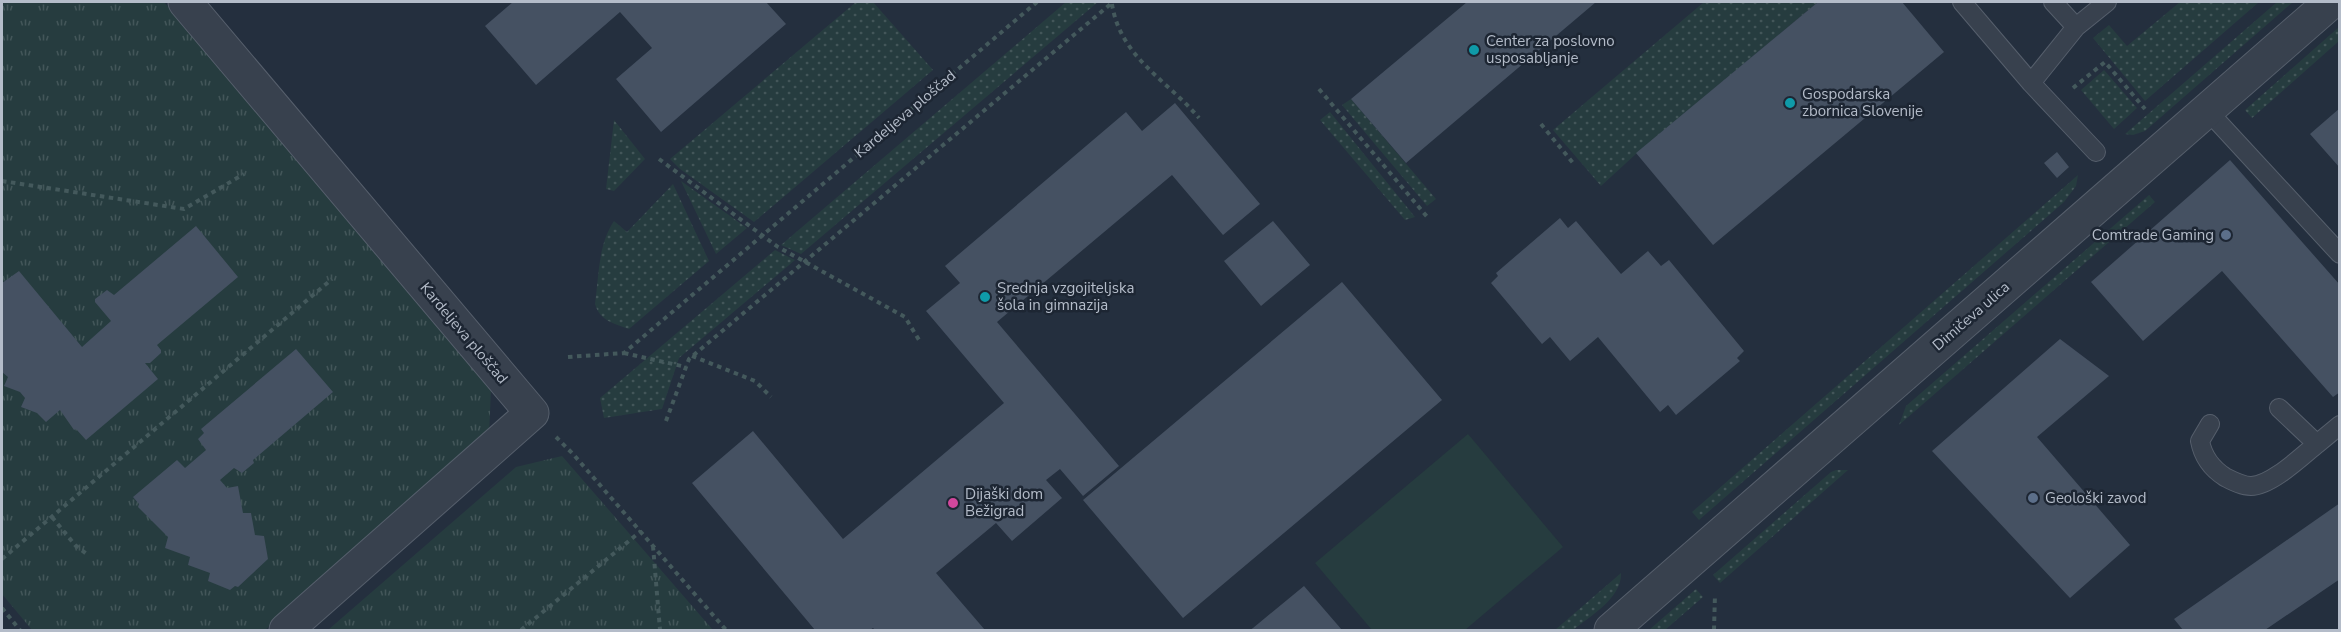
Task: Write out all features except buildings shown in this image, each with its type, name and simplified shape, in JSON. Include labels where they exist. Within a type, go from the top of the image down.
[{"type":"street","name":"Kardeljeva ploščad","points":[[185,2],[531,413]]},
{"type":"street","name":"Dimičeva ulica","points":[[1611,630],[2331,2]]},
{"type":"street","points":[[286,630],[531,413]]},
{"type":"lane","points":[[1962,2],[2031,83],[2096,152]]},
{"type":"lane","points":[[2053,2],[2076,27]]},
{"type":"lane","points":[[2031,83],[2076,27],[2107,2]]},
{"type":"lane","points":[[2207,110],[2340,254]]},
{"type":"lane","points":[[2279,408],[2317,444]]},
{"type":"lane","points":[[2210,424],[2200,441],[2203,456],[2217,472],[2235,482],[2253,486],[2275,477],[2340,425]]},
{"type":"path","name":"Kardeljeva ploščad","points":[[624,353],[1037,2]]},
{"type":"path","points":[[1112,2],[1114,19],[1121,35],[1150,71],[1183,99],[1199,118]]},
{"type":"path","points":[[666,421],[692,356],[1112,2]]},
{"type":"path","points":[[2052,106],[2105,62],[2145,110]]},
{"type":"path","points":[[1319,89],[1429,219]]},
{"type":"path","points":[[1541,124],[1573,163]]},
{"type":"path","points":[[659,159],[762,235],[905,317],[919,340]]},
{"type":"path","points":[[2,182],[184,209],[244,174]]},
{"type":"path","points":[[2,559],[332,279]]},
{"type":"path","points":[[568,357],[624,353],[686,367]]},
{"type":"path","points":[[692,356],[755,381],[771,398]]},
{"type":"path","points":[[531,413],[573,454],[726,630]]},
{"type":"path","points":[[52,517],[75,544],[88,555]]},
{"type":"path","points":[[521,630],[641,531]]},
{"type":"path","points":[[652,546],[660,630]]},
{"type":"path","points":[[1714,630],[1715,594]]},
{"type":"path","points":[[2,608],[20,630]]},
{"type":"green space","points":[[2,2],[164,2],[491,389],[489,437],[265,630],[32,630],[2,594]]},
{"type":"green space","points":[[856,2],[873,2],[933,70],[754,222],[680,169],[670,159]]},
{"type":"green space","points":[[1066,2],[1098,2],[801,254],[781,245]]},
{"type":"green space","points":[[1704,2],[1818,2],[1637,153],[1601,186],[1553,130]]},
{"type":"green space","points":[[2180,2],[2259,2],[2145,101],[2093,38],[2109,25],[2127,46]]},
{"type":"green space","points":[[2277,2],[2293,2],[2145,131],[2133,135],[2125,134]]},
{"type":"green space","points":[[2339,27],[2339,41],[2252,118],[2245,110]]},
{"type":"green space","points":[[2104,70],[2137,108],[2114,129],[2081,90]]},
{"type":"green space","points":[[1351,99],[1436,199],[1427,206],[1342,105]]},
{"type":"green space","points":[[1330,112],[1415,217],[1405,220],[1320,120]]},
{"type":"green space","points":[[614,120],[645,159],[614,191],[606,189]]},
{"type":"green space","points":[[2078,175],[2076,186],[2064,202],[1699,520],[1692,512]]},
{"type":"green space","points":[[681,181],[747,228],[716,254]]},
{"type":"green space","points":[[673,184],[709,261],[629,329],[604,318],[595,304],[605,240],[614,221],[627,232]]},
{"type":"green space","points":[[2149,195],[2155,202],[1899,425],[1906,406]]},
{"type":"green space","points":[[775,250],[795,260],[679,358],[662,409],[604,418],[600,398]]},
{"type":"green space","points":[[1468,434],[1563,547],[1465,630],[1372,630],[1315,563]]},
{"type":"green space","points":[[562,456],[713,630],[328,630],[516,467]]},
{"type":"green space","points":[[1836,470],[1848,470],[1720,583],[1713,575]]},
{"type":"green space","points":[[1621,573],[1616,590],[1604,606],[1573,630],[1555,630]]},
{"type":"green space","points":[[1696,589],[1703,597],[1665,630],[1649,630]]},
{"type":"place","name":"Center za poslovno usposabljanje","points":[[1474,50]]},
{"type":"place","name":"Gospodarska zbornica Slovenije","points":[[1790,103]]},
{"type":"place","name":"Comtrade Gaming","points":[[2226,235]]},
{"type":"place","name":"Srednja vzgojiteljska šola in gimnazija","points":[[985,297]]},
{"type":"place","name":"Geološki zavod","points":[[2033,498]]},
{"type":"place","name":"Dijaški dom Bežigrad","points":[[953,503]]}]
